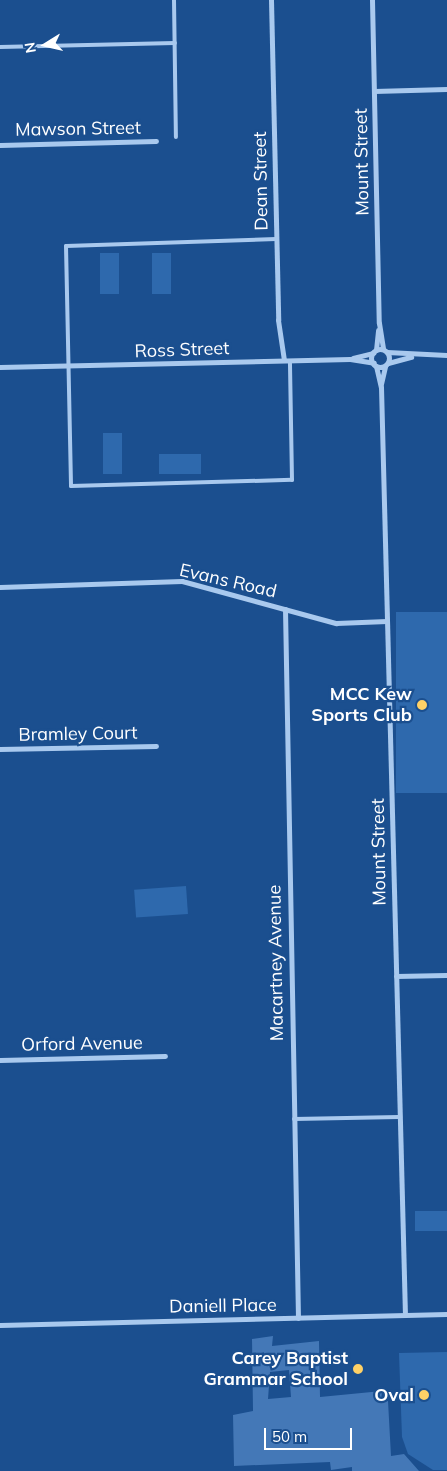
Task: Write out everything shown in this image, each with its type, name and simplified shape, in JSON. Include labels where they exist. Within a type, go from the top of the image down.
[{"type":"street","name":"Dean Street","points":[[271,0],[278,320],[287,361]]},
{"type":"street","name":"Mount Street","points":[[372,0],[380,322],[386,364],[381,387]]},
{"type":"street","points":[[374,91],[447,89]]},
{"type":"street","name":"Mawson Street","points":[[0,145],[156,141]]},
{"type":"street","name":"Mount Street","points":[[380,322],[374,351],[381,387],[405,1315]]},
{"type":"street","name":"Ross Street","points":[[350,359],[374,351],[385,351]]},
{"type":"street","points":[[385,351],[414,356],[447,355]]},
{"type":"street","points":[[386,364],[414,356]]},
{"type":"street","name":"Ross Street","points":[[0,366],[15,368],[68,367],[350,359],[375,364],[386,364]]},
{"type":"street","name":"Ross Street","points":[[0,371],[15,368]]},
{"type":"street","name":"Evans Road","points":[[0,587],[176,581],[338,623],[387,621]]},
{"type":"street","name":"Macartney Avenue","points":[[285,609],[298,1318]]},
{"type":"street","name":"Bramley Court","points":[[0,749],[156,746]]},
{"type":"street","points":[[396,976],[446,975]]},
{"type":"street","name":"Orford Avenue","points":[[0,1060],[165,1056]]},
{"type":"street","name":"Daniell Place","points":[[0,1325],[447,1314]]},
{"type":"lane","points":[[174,0],[176,137]]},
{"type":"lane","points":[[0,47],[175,43]]},
{"type":"lane","points":[[276,239],[66,246],[71,486],[292,480],[287,361]]},
{"type":"lane","points":[[294,1119],[399,1117]]},
{"type":"shaded area","points":[[100,253],[119,253],[119,294],[100,294]]},
{"type":"shaded area","points":[[152,253],[171,253],[171,294],[152,294]]},
{"type":"shaded area","points":[[103,433],[122,433],[122,474],[103,474]]},
{"type":"shaded area","points":[[159,454],[201,454],[201,474],[159,474]]},
{"type":"shaded area","name":"MCC Kew Sports Club","points":[[396,612],[447,612],[447,793],[396,793]]},
{"type":"shaded area","points":[[186,886],[188,914],[136,918],[134,890]]},
{"type":"shaded area","points":[[415,1211],[447,1211],[447,1231],[415,1231]]},
{"type":"shaded area","name":"Oval","points":[[447,1352],[447,1470],[433,1470],[408,1454],[402,1437],[399,1353]]},
{"type":"building","points":[[273,1336],[272,1346],[319,1341],[320,1397],[382,1391],[381,1402],[388,1401],[391,1456],[404,1454],[419,1471],[352,1471],[352,1467],[331,1470],[330,1462],[234,1466],[233,1415],[253,1411],[252,1339]],"holes":[[[289,1370],[291,1397],[268,1399],[270,1372]]]},
{"type":"place","name":"MCC Kew Sports Club","points":[[422,705]]},
{"type":"place","name":"Carey Baptist Grammar School","points":[[358,1369]]},
{"type":"place","name":"Oval","points":[[424,1395]]}]
